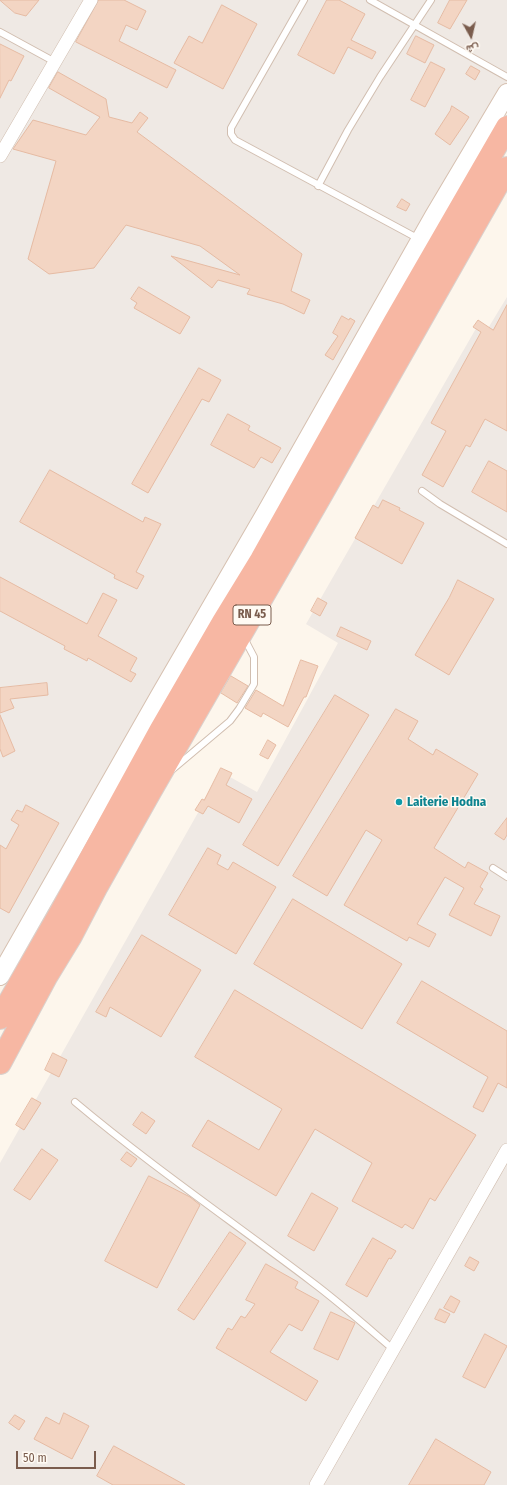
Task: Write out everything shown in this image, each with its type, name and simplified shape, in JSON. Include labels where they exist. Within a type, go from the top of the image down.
[{"type":"highway","name":"RN 45","points":[[232,627],[261,560],[430,241],[507,126]]},
{"type":"highway","name":"RN 45","points":[[0,1063],[46,977],[71,936],[97,886],[143,784],[160,731],[232,627],[458,254],[507,168]]},
{"type":"highway","points":[[430,241],[458,254]]},
{"type":"highway","name":"RN 45","points":[[0,1018],[48,934],[143,784]]},
{"type":"main road","points":[[0,976],[159,696],[260,523],[430,241],[507,93]]},
{"type":"street","points":[[0,156],[91,0]]},
{"type":"street","points":[[316,1485],[507,1150]]},
{"type":"lane","points":[[304,0],[231,128],[231,134],[235,140],[318,186],[430,241]]},
{"type":"lane","points":[[370,0],[507,77]]},
{"type":"lane","points":[[318,186],[348,130],[380,77],[431,0]]},
{"type":"lane","points":[[0,32],[55,62]]},
{"type":"lane","points":[[422,491],[440,504],[507,544]]},
{"type":"lane","points":[[143,784],[193,751],[230,721],[254,684],[254,657],[232,627]]},
{"type":"lane","points":[[493,868],[507,877]]},
{"type":"lane","points":[[75,1102],[312,1282],[394,1350]]},
{"type":"shaded area","points":[[0,0],[507,0],[507,82],[0,958]]},
{"type":"shaded area","points":[[507,297],[507,1485],[0,1485],[0,1163],[221,772],[257,792],[338,643],[306,624],[478,325],[487,330]]},
{"type":"building","points":[[0,0],[39,0],[26,16],[15,13]]},
{"type":"building","points":[[99,0],[124,0],[146,11],[137,30],[126,25],[119,41],[176,70],[167,88],[76,42]]},
{"type":"building","points":[[327,0],[339,0],[365,14],[351,40],[376,52],[372,59],[348,47],[334,74],[298,55]]},
{"type":"building","points":[[450,0],[467,0],[450,29],[438,23]]},
{"type":"building","points":[[222,5],[257,24],[223,89],[174,63],[189,36],[202,43]]},
{"type":"building","points":[[416,36],[434,45],[425,63],[407,54]]},
{"type":"building","points":[[0,44],[24,56],[0,98]]},
{"type":"building","points":[[431,62],[445,69],[425,107],[411,100]]},
{"type":"building","points":[[471,66],[480,71],[475,80],[466,74]]},
{"type":"building","points":[[58,72],[106,99],[109,117],[132,123],[140,112],[148,118],[137,132],[302,254],[291,291],[310,300],[304,314],[283,304],[247,294],[250,289],[218,280],[212,288],[171,256],[240,275],[200,246],[126,225],[94,268],[49,274],[28,259],[56,161],[13,149],[33,120],[86,135],[100,117],[49,88]]},
{"type":"building","points":[[452,106],[469,117],[450,145],[435,134]]},
{"type":"building","points":[[402,199],[410,204],[406,211],[397,207]]},
{"type":"building","points":[[139,287],[190,317],[180,334],[134,308],[137,303],[131,299]]},
{"type":"building","points":[[507,305],[507,431],[485,419],[470,447],[466,445],[443,487],[422,475],[446,431],[431,423],[481,332],[473,327],[478,320],[493,330]]},
{"type":"building","points":[[342,316],[349,320],[350,318],[355,321],[333,360],[325,355],[338,336],[333,333]]},
{"type":"building","points":[[199,368],[221,380],[209,402],[202,399],[148,493],[132,484]]},
{"type":"building","points":[[228,414],[250,426],[248,430],[281,448],[272,463],[261,457],[254,468],[211,445]]},
{"type":"building","points":[[489,461],[507,471],[507,512],[472,492]]},
{"type":"building","points":[[50,470],[143,522],[145,517],[161,524],[136,572],[144,576],[137,589],[114,578],[115,575],[20,522]]},
{"type":"building","points":[[383,500],[400,508],[399,510],[424,523],[402,564],[355,538],[373,505],[378,508]]},
{"type":"building","points":[[0,577],[87,624],[103,593],[117,600],[98,636],[137,658],[130,671],[136,674],[131,682],[88,658],[87,661],[64,649],[65,646],[0,611]]},
{"type":"building","points":[[458,580],[494,599],[449,675],[415,655]]},
{"type":"building","points":[[318,598],[327,603],[320,616],[311,611]]},
{"type":"building","points":[[341,627],[371,641],[367,650],[337,636]]},
{"type":"building","points":[[301,660],[318,666],[306,697],[304,697],[288,727],[263,713],[261,717],[245,708],[256,690],[283,706]]},
{"type":"building","points":[[231,676],[248,686],[237,703],[221,693]]},
{"type":"building","points":[[47,683],[48,695],[10,699],[14,708],[0,713],[0,688]]},
{"type":"building","points":[[335,695],[369,715],[278,866],[243,845]]},
{"type":"building","name":"Laiterie Hodna","points":[[396,709],[418,721],[408,739],[433,755],[436,749],[478,774],[434,848],[465,868],[468,862],[488,873],[480,887],[483,889],[474,904],[500,916],[491,936],[449,915],[464,888],[445,877],[417,924],[436,934],[429,947],[409,937],[407,941],[344,905],[382,840],[366,830],[327,896],[293,876]]},
{"type":"building","points":[[0,715],[15,751],[3,757],[0,749]]},
{"type":"building","points":[[268,740],[276,745],[268,759],[260,755]]},
{"type":"building","points":[[221,768],[232,773],[226,785],[252,799],[239,823],[208,806],[203,814],[195,810],[202,799],[204,800]]},
{"type":"building","points":[[26,805],[59,823],[9,913],[0,908],[0,845],[6,849],[19,825],[11,820],[17,810],[22,812]]},
{"type":"building","points":[[507,818],[507,835],[504,840],[495,834]]},
{"type":"building","points":[[208,848],[221,855],[217,864],[228,870],[233,862],[276,887],[236,954],[169,915]]},
{"type":"building","points":[[293,899],[402,964],[362,1029],[254,964]]},
{"type":"building","points":[[142,935],[201,970],[161,1037],[110,1007],[106,1017],[96,1012]]},
{"type":"building","points":[[422,981],[507,1031],[507,1088],[498,1083],[483,1112],[473,1107],[488,1077],[397,1023]]},
{"type":"building","points":[[235,990],[476,1135],[435,1201],[430,1198],[413,1229],[405,1224],[402,1228],[352,1201],[372,1163],[315,1129],[276,1196],[192,1146],[208,1120],[259,1150],[282,1109],[195,1057]]},
{"type":"building","points":[[53,1053],[67,1060],[59,1077],[45,1070]]},
{"type":"building","points":[[32,1098],[41,1103],[24,1130],[16,1125]]},
{"type":"building","points":[[142,1112],[155,1121],[146,1134],[133,1125]]},
{"type":"building","points":[[42,1149],[58,1160],[30,1200],[14,1190]]},
{"type":"building","points":[[127,1152],[137,1159],[131,1167],[121,1160]]},
{"type":"building","points":[[149,1176],[190,1197],[200,1205],[157,1288],[105,1261]]},
{"type":"building","points":[[312,1193],[338,1208],[314,1251],[288,1236]]},
{"type":"building","points":[[230,1232],[246,1243],[194,1320],[178,1310]]},
{"type":"building","points":[[373,1238],[396,1251],[391,1259],[389,1258],[367,1297],[346,1285]]},
{"type":"building","points":[[470,1257],[479,1262],[474,1271],[465,1266]]},
{"type":"building","points":[[266,1264],[298,1282],[295,1288],[319,1301],[302,1331],[289,1324],[270,1352],[318,1381],[306,1401],[216,1348],[228,1328],[232,1330],[241,1316],[245,1318],[255,1304],[246,1300]]},
{"type":"building","points":[[451,1296],[460,1301],[454,1313],[444,1308]]},
{"type":"building","points":[[440,1309],[450,1314],[445,1323],[435,1319]]},
{"type":"building","points":[[331,1312],[355,1323],[338,1360],[314,1349]]},
{"type":"building","points":[[485,1334],[507,1346],[485,1388],[463,1377]]},
{"type":"building","points":[[64,1413],[89,1426],[72,1459],[34,1439],[46,1417],[59,1424]]},
{"type":"building","points":[[15,1415],[25,1421],[19,1430],[9,1423]]},
{"type":"building","points":[[436,1439],[491,1472],[484,1485],[409,1485]]},
{"type":"building","points":[[114,1446],[185,1485],[113,1485],[97,1476]]},
{"type":"place","name":"Laiterie Hodna","points":[[399,802]]}]
